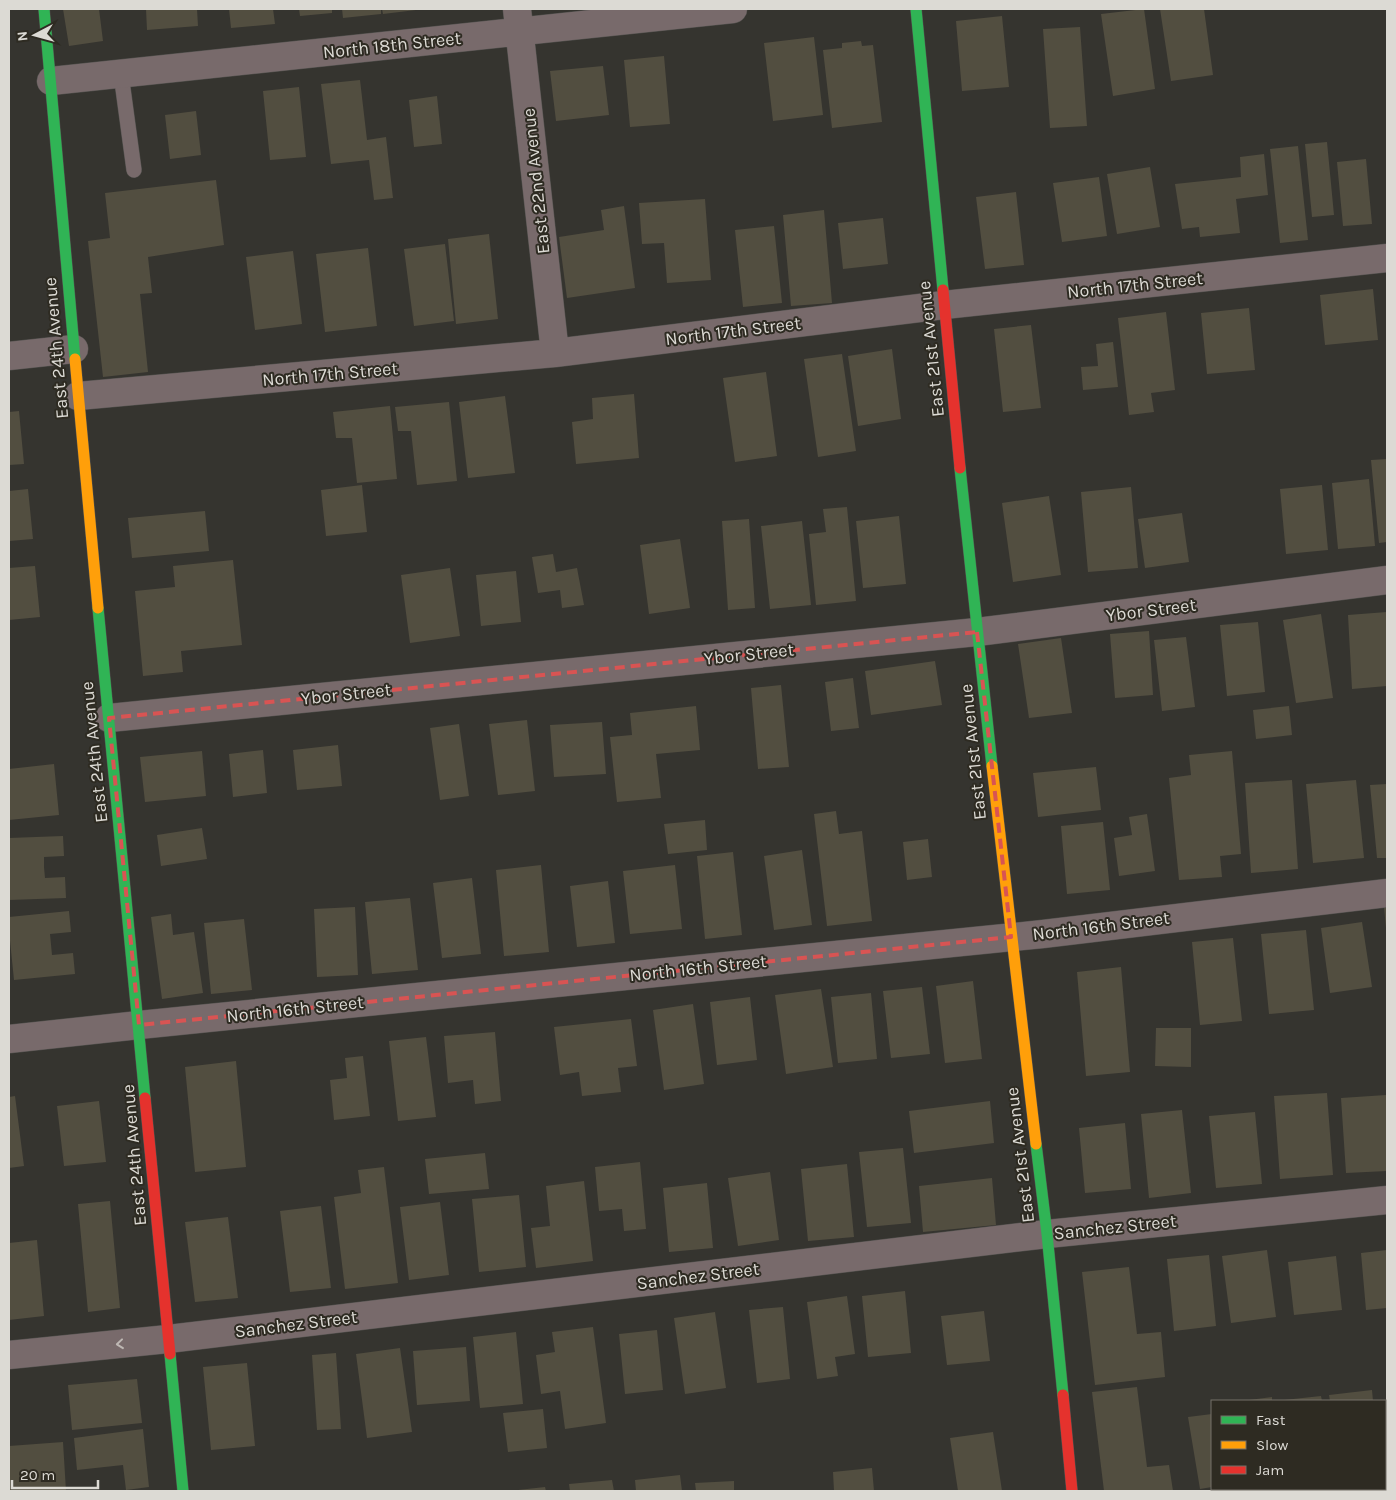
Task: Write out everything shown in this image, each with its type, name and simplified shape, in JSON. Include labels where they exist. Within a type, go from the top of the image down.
[{"type":"street","name":"East 24th Avenue","points":[[44,9],[108,718],[183,1491]]},
{"type":"street","name":"North 18th Street","points":[[51,81],[121,74],[518,20],[733,9]]},
{"type":"street","name":"East 21st Avenue","points":[[916,9],[977,632],[1047,1234],[1072,1491]]},
{"type":"street","name":"East 22nd Avenue","points":[[518,20],[555,353]]},
{"type":"street","name":"North 17th Street","points":[[78,396],[555,353],[944,305],[1387,258]]},
{"type":"street","points":[[9,356],[74,349]]},
{"type":"street","name":"Ybor Street","points":[[108,718],[977,632],[1387,580]]},
{"type":"street","name":"North 16th Street","points":[[9,1039],[1011,937],[1387,893]]},
{"type":"street","name":"Sanchez Street","points":[[9,1355],[168,1339],[1047,1234],[1387,1200]]},
{"type":"lane","points":[[121,74],[134,170]]},
{"type":"highlighted area","points":[[977,632],[1011,937],[139,1025],[109,718]]},
{"type":"building","points":[[63,9],[99,9],[103,41],[69,46]]},
{"type":"building","points":[[146,9],[197,9],[198,26],[147,30]]},
{"type":"building","points":[[229,9],[273,9],[275,24],[231,28]]},
{"type":"building","points":[[299,9],[332,9],[332,13],[300,16]]},
{"type":"building","points":[[342,9],[381,9],[381,14],[343,18]]},
{"type":"building","points":[[382,9],[416,9],[416,10],[383,14]]},
{"type":"building","points":[[1144,9],[1155,89],[1113,96],[1101,14]]},
{"type":"building","points":[[1160,9],[1204,9],[1213,75],[1171,81]]},
{"type":"building","points":[[1002,16],[1009,87],[962,91],[956,21]]},
{"type":"building","points":[[1080,27],[1087,126],[1050,128],[1043,29]]},
{"type":"building","points":[[814,37],[823,115],[773,121],[764,43]]},
{"type":"building","points":[[861,41],[862,46],[873,45],[882,122],[832,128],[823,50],[842,48],[842,43]]},
{"type":"building","points":[[664,56],[670,124],[630,127],[624,60]]},
{"type":"building","points":[[603,66],[609,115],[556,121],[550,71]]},
{"type":"building","points":[[360,80],[367,140],[386,137],[393,198],[374,200],[369,160],[331,164],[321,84]]},
{"type":"building","points":[[299,87],[306,157],[270,160],[263,91]]},
{"type":"building","points":[[437,96],[442,144],[414,147],[409,100]]},
{"type":"building","points":[[196,111],[201,155],[170,159],[165,115]]},
{"type":"building","points":[[1327,142],[1334,215],[1312,217],[1305,144]]},
{"type":"building","points":[[1298,146],[1308,240],[1280,243],[1270,149]]},
{"type":"building","points":[[1264,154],[1268,195],[1236,199],[1240,233],[1200,237],[1199,227],[1182,229],[1175,184],[1241,177],[1240,157]]},
{"type":"building","points":[[1366,159],[1372,224],[1343,226],[1337,162]]},
{"type":"building","points":[[1150,167],[1160,227],[1117,234],[1107,174]]},
{"type":"building","points":[[1099,177],[1107,236],[1062,242],[1053,183]]},
{"type":"building","points":[[216,180],[224,245],[148,257],[152,293],[140,294],[148,372],[103,377],[88,241],[110,238],[105,193]]},
{"type":"building","points":[[1016,192],[1024,265],[985,269],[976,197]]},
{"type":"building","points":[[705,199],[711,280],[667,283],[664,243],[642,244],[639,203]]},
{"type":"building","points":[[624,206],[635,288],[567,298],[559,237],[604,230],[601,210]]},
{"type":"building","points":[[824,210],[832,303],[791,306],[783,215]]},
{"type":"building","points":[[883,218],[888,264],[843,269],[838,223]]},
{"type":"building","points":[[774,226],[782,303],[743,307],[735,230]]},
{"type":"building","points":[[489,234],[498,319],[456,324],[448,239]]},
{"type":"building","points":[[445,244],[454,321],[414,326],[404,249]]},
{"type":"building","points":[[368,248],[377,326],[325,332],[316,254]]},
{"type":"building","points":[[293,251],[302,324],[255,330],[246,257]]},
{"type":"building","points":[[1373,289],[1378,340],[1325,345],[1320,295]]},
{"type":"building","points":[[1249,308],[1255,370],[1207,374],[1201,313]]},
{"type":"building","points":[[1166,312],[1175,390],[1151,393],[1154,412],[1129,415],[1118,318]]},
{"type":"building","points":[[1031,325],[1041,408],[1003,412],[994,329]]},
{"type":"building","points":[[1113,342],[1118,387],[1083,390],[1081,367],[1098,366],[1096,344]]},
{"type":"building","points":[[892,349],[901,419],[858,426],[848,356]]},
{"type":"building","points":[[842,354],[856,451],[818,457],[804,359]]},
{"type":"building","points":[[766,372],[777,456],[735,462],[723,378]]},
{"type":"building","points":[[634,394],[639,458],[576,464],[572,422],[593,419],[592,398]]},
{"type":"building","points":[[505,396],[515,473],[468,478],[459,402]]},
{"type":"building","points":[[449,402],[457,481],[417,485],[411,431],[398,431],[395,407]]},
{"type":"building","points":[[390,406],[397,479],[357,483],[352,438],[336,438],[333,412]]},
{"type":"building","points":[[19,411],[24,464],[9,465],[9,412]]},
{"type":"building","points":[[1387,459],[1387,542],[1379,543],[1371,460]]},
{"type":"building","points":[[1369,479],[1375,546],[1338,549],[1332,483]]},
{"type":"building","points":[[362,485],[367,532],[326,536],[321,490]]},
{"type":"building","points":[[1322,485],[1328,550],[1286,554],[1280,489]]},
{"type":"building","points":[[1131,487],[1138,568],[1088,572],[1081,492]]},
{"type":"building","points":[[28,489],[33,539],[9,541],[9,491]]},
{"type":"building","points":[[1049,496],[1061,575],[1013,582],[1002,503]]},
{"type":"building","points":[[847,507],[856,601],[816,605],[809,534],[826,532],[823,509]]},
{"type":"building","points":[[205,511],[209,551],[132,558],[128,518]]},
{"type":"building","points":[[1182,513],[1189,562],[1145,568],[1138,519]]},
{"type":"building","points":[[899,516],[906,584],[863,588],[856,521]]},
{"type":"building","points":[[749,519],[755,608],[728,610],[722,521]]},
{"type":"building","points":[[802,521],[811,605],[770,609],[761,526]]},
{"type":"building","points":[[680,539],[690,608],[649,614],[640,545]]},
{"type":"building","points":[[553,554],[556,572],[577,568],[584,605],[562,608],[560,590],[538,593],[532,557]]},
{"type":"building","points":[[233,560],[242,645],[181,651],[183,672],[143,676],[135,591],[175,587],[173,566]]},
{"type":"building","points":[[35,566],[40,617],[9,620],[9,568]]},
{"type":"building","points":[[450,568],[460,636],[410,643],[401,575]]},
{"type":"building","points":[[516,571],[521,622],[481,626],[476,575]]},
{"type":"building","points":[[1387,612],[1387,686],[1352,689],[1348,615]]},
{"type":"building","points":[[1321,614],[1333,698],[1296,703],[1283,620]]},
{"type":"building","points":[[1258,622],[1265,692],[1227,696],[1220,625]]},
{"type":"building","points":[[1149,631],[1153,695],[1115,698],[1110,634]]},
{"type":"building","points":[[1186,637],[1195,707],[1162,711],[1154,640]]},
{"type":"building","points":[[1061,638],[1072,713],[1029,718],[1018,644]]},
{"type":"building","points":[[935,661],[942,705],[871,715],[865,671]]},
{"type":"building","points":[[853,678],[859,728],[831,731],[825,682]]},
{"type":"building","points":[[781,685],[789,767],[758,769],[751,688]]},
{"type":"building","points":[[696,706],[700,750],[656,754],[661,798],[617,802],[610,737],[632,735],[630,713]]},
{"type":"building","points":[[1289,706],[1292,735],[1256,739],[1253,710]]},
{"type":"building","points":[[527,720],[535,791],[498,795],[489,724]]},
{"type":"building","points":[[602,722],[606,774],[554,777],[550,725]]},
{"type":"building","points":[[459,724],[469,796],[440,800],[430,728]]},
{"type":"building","points":[[338,745],[342,786],[297,790],[293,750]]},
{"type":"building","points":[[263,750],[267,793],[233,797],[229,754]]},
{"type":"building","points":[[202,751],[206,796],[145,802],[140,757]]},
{"type":"building","points":[[1232,751],[1241,854],[1220,856],[1222,877],[1179,880],[1169,778],[1191,775],[1189,755]]},
{"type":"building","points":[[54,764],[59,815],[9,820],[9,769]]},
{"type":"building","points":[[1096,767],[1101,810],[1038,817],[1033,773]]},
{"type":"building","points":[[1292,780],[1298,869],[1251,873],[1245,783]]},
{"type":"building","points":[[1356,780],[1364,858],[1313,863],[1306,784]]},
{"type":"building","points":[[1387,784],[1387,858],[1377,858],[1370,785]]},
{"type":"building","points":[[836,811],[839,834],[862,831],[872,921],[827,926],[814,814]]},
{"type":"building","points":[[1147,814],[1155,871],[1119,876],[1114,838],[1132,835],[1129,817]]},
{"type":"building","points":[[705,820],[707,850],[668,854],[664,824]]},
{"type":"building","points":[[1103,822],[1110,890],[1067,894],[1061,826]]},
{"type":"building","points":[[202,828],[207,859],[161,866],[157,835]]},
{"type":"building","points":[[63,836],[64,856],[44,857],[44,867],[45,878],[65,877],[66,898],[9,900],[9,838]]},
{"type":"building","points":[[928,839],[932,877],[907,880],[903,842]]},
{"type":"building","points":[[802,850],[812,925],[774,930],[764,856]]},
{"type":"building","points":[[733,852],[742,935],[705,939],[697,856]]},
{"type":"building","points":[[541,865],[549,952],[504,956],[496,870]]},
{"type":"building","points":[[675,865],[682,929],[630,934],[623,871]]},
{"type":"building","points":[[472,878],[481,954],[442,958],[433,883]]},
{"type":"building","points":[[608,881],[615,943],[577,947],[570,886]]},
{"type":"building","points":[[410,898],[418,970],[372,974],[365,902]]},
{"type":"building","points":[[1387,906],[1387,928],[1386,928],[1384,907]]},
{"type":"building","points":[[355,907],[358,975],[317,977],[314,909]]},
{"type":"building","points":[[69,911],[71,932],[50,934],[52,955],[73,953],[75,974],[14,980],[9,917]]},
{"type":"building","points":[[171,914],[173,935],[194,932],[203,993],[162,999],[151,917]]},
{"type":"building","points":[[244,919],[252,990],[211,994],[204,923]]},
{"type":"building","points":[[1362,922],[1372,987],[1330,993],[1321,928]]},
{"type":"building","points":[[1306,930],[1314,1010],[1269,1014],[1261,934]]},
{"type":"building","points":[[1233,938],[1242,1021],[1200,1025],[1192,942]]},
{"type":"building","points":[[1121,967],[1130,1072],[1086,1076],[1077,972]]},
{"type":"building","points":[[973,981],[982,1059],[945,1063],[936,986]]},
{"type":"building","points":[[922,987],[930,1054],[891,1058],[883,991]]},
{"type":"building","points":[[821,989],[833,1067],[786,1074],[775,995]]},
{"type":"building","points":[[871,993],[877,1059],[838,1063],[831,997]]},
{"type":"building","points":[[750,997],[757,1060],[717,1065],[710,1002]]},
{"type":"building","points":[[693,1004],[704,1084],[664,1090],[653,1010]]},
{"type":"building","points":[[631,1019],[637,1066],[618,1068],[621,1092],[582,1096],[579,1072],[560,1075],[554,1027]]},
{"type":"building","points":[[1156,1028],[1191,1028],[1191,1067],[1155,1066]]},
{"type":"building","points":[[495,1032],[501,1101],[475,1104],[473,1080],[448,1083],[444,1036]]},
{"type":"building","points":[[426,1037],[436,1117],[398,1121],[389,1041]]},
{"type":"building","points":[[363,1056],[370,1116],[334,1120],[330,1080],[347,1078],[345,1058]]},
{"type":"building","points":[[236,1061],[246,1167],[195,1172],[185,1067]]},
{"type":"building","points":[[1327,1093],[1333,1175],[1280,1179],[1274,1096]]},
{"type":"building","points":[[1386,1095],[1387,1171],[1346,1173],[1341,1098]]},
{"type":"building","points":[[15,1096],[24,1166],[9,1168],[9,1097]]},
{"type":"building","points":[[99,1101],[106,1162],[64,1166],[57,1106]]},
{"type":"building","points":[[990,1101],[994,1143],[914,1153],[909,1111]]},
{"type":"building","points":[[1182,1110],[1191,1193],[1149,1198],[1141,1114]]},
{"type":"building","points":[[1255,1112],[1262,1184],[1216,1188],[1209,1116]]},
{"type":"building","points":[[1125,1123],[1131,1189],[1085,1193],[1079,1128]]},
{"type":"building","points":[[903,1148],[911,1223],[867,1227],[859,1152]]},
{"type":"building","points":[[485,1153],[489,1189],[429,1194],[425,1159]]},
{"type":"building","points":[[640,1162],[646,1229],[624,1231],[622,1209],[599,1211],[595,1167]]},
{"type":"building","points":[[847,1164],[854,1237],[808,1241],[801,1169]]},
{"type":"building","points":[[384,1167],[398,1283],[345,1289],[334,1197],[361,1193],[358,1170]]},
{"type":"building","points":[[770,1172],[779,1240],[738,1246],[728,1178]]},
{"type":"building","points":[[992,1178],[996,1225],[923,1232],[919,1186]]},
{"type":"building","points":[[584,1181],[593,1261],[536,1268],[531,1228],[550,1226],[546,1186]]},
{"type":"building","points":[[707,1183],[713,1248],[669,1252],[663,1188]]},
{"type":"building","points":[[519,1195],[526,1267],[479,1272],[472,1199]]},
{"type":"building","points":[[110,1201],[120,1308],[88,1312],[78,1204]]},
{"type":"building","points":[[440,1202],[449,1275],[409,1280],[400,1207]]},
{"type":"building","points":[[321,1206],[331,1288],[290,1292],[280,1211]]},
{"type":"building","points":[[228,1217],[238,1298],[195,1302],[185,1222]]},
{"type":"building","points":[[37,1240],[44,1316],[9,1320],[9,1243]]},
{"type":"building","points":[[1267,1250],[1276,1317],[1231,1323],[1222,1256]]},
{"type":"building","points":[[1387,1250],[1387,1308],[1366,1310],[1361,1253]]},
{"type":"building","points":[[1209,1255],[1216,1326],[1174,1331],[1167,1259]]},
{"type":"building","points":[[1336,1256],[1342,1310],[1294,1315],[1288,1262]]},
{"type":"building","points":[[1129,1267],[1137,1334],[1161,1332],[1165,1377],[1095,1385],[1082,1272]]},
{"type":"building","points":[[905,1291],[911,1353],[868,1357],[862,1296]]},
{"type":"building","points":[[847,1296],[855,1354],[835,1357],[838,1376],[817,1379],[807,1302]]},
{"type":"building","points":[[783,1307],[790,1379],[757,1383],[749,1310]]},
{"type":"building","points":[[984,1311],[990,1361],[947,1365],[941,1316]]},
{"type":"building","points":[[715,1312],[726,1388],[685,1394],[674,1318]]},
{"type":"building","points":[[593,1327],[606,1423],[565,1429],[560,1391],[541,1394],[536,1355],[555,1352],[552,1332]]},
{"type":"building","points":[[657,1330],[663,1390],[625,1394],[619,1334]]},
{"type":"building","points":[[516,1332],[523,1404],[480,1408],[473,1337]]},
{"type":"building","points":[[466,1347],[470,1401],[417,1405],[413,1351]]},
{"type":"building","points":[[400,1348],[412,1432],[367,1438],[356,1354]]},
{"type":"building","points":[[336,1353],[341,1429],[317,1430],[312,1355]]},
{"type":"building","points":[[247,1363],[255,1446],[211,1450],[203,1367]]},
{"type":"building","points":[[137,1379],[142,1423],[72,1430],[68,1385]]},
{"type":"building","points":[[1137,1387],[1147,1467],[1169,1465],[1173,1491],[1104,1491],[1092,1392]]},
{"type":"building","points":[[1372,1390],[1373,1400],[1330,1400],[1329,1395]]},
{"type":"building","points":[[1321,1396],[1322,1400],[1284,1400]]},
{"type":"building","points":[[1272,1397],[1272,1400],[1249,1400]]},
{"type":"building","points":[[1386,1403],[1387,1403],[1386,1433]]},
{"type":"building","points":[[543,1409],[547,1448],[508,1452],[503,1413]]},
{"type":"building","points":[[1211,1414],[1211,1487],[1200,1489],[1188,1417]]},
{"type":"building","points":[[143,1429],[149,1487],[126,1490],[123,1465],[77,1470],[74,1438]]},
{"type":"building","points":[[993,1432],[1002,1491],[958,1491],[950,1438]]},
{"type":"building","points":[[63,1442],[66,1491],[9,1491],[9,1446]]},
{"type":"building","points":[[872,1468],[874,1491],[834,1491],[833,1472]]},
{"type":"building","points":[[680,1475],[682,1491],[636,1491],[635,1480]]},
{"type":"building","points":[[612,1480],[614,1491],[570,1491],[569,1484]]},
{"type":"building","points":[[734,1481],[734,1491],[696,1491],[695,1483]]},
{"type":"building","points":[[545,1487],[546,1491],[518,1491],[518,1490]]},
{"type":"traffic: fast","points":[[44,9],[75,359]]},
{"type":"traffic: fast","points":[[916,9],[943,290]]},
{"type":"traffic: fast","points":[[960,468],[992,766]]},
{"type":"traffic: fast","points":[[98,608],[145,1098]]},
{"type":"traffic: fast","points":[[1036,1144],[1063,1395]]},
{"type":"traffic: fast","points":[[170,1354],[183,1491]]},
{"type":"traffic: slow","points":[[75,359],[98,608]]},
{"type":"traffic: slow","points":[[992,766],[1036,1144]]},
{"type":"traffic: jam","points":[[943,290],[960,468]]},
{"type":"traffic: jam","points":[[145,1098],[170,1354]]},
{"type":"traffic: jam","points":[[1063,1395],[1072,1491]]}]
